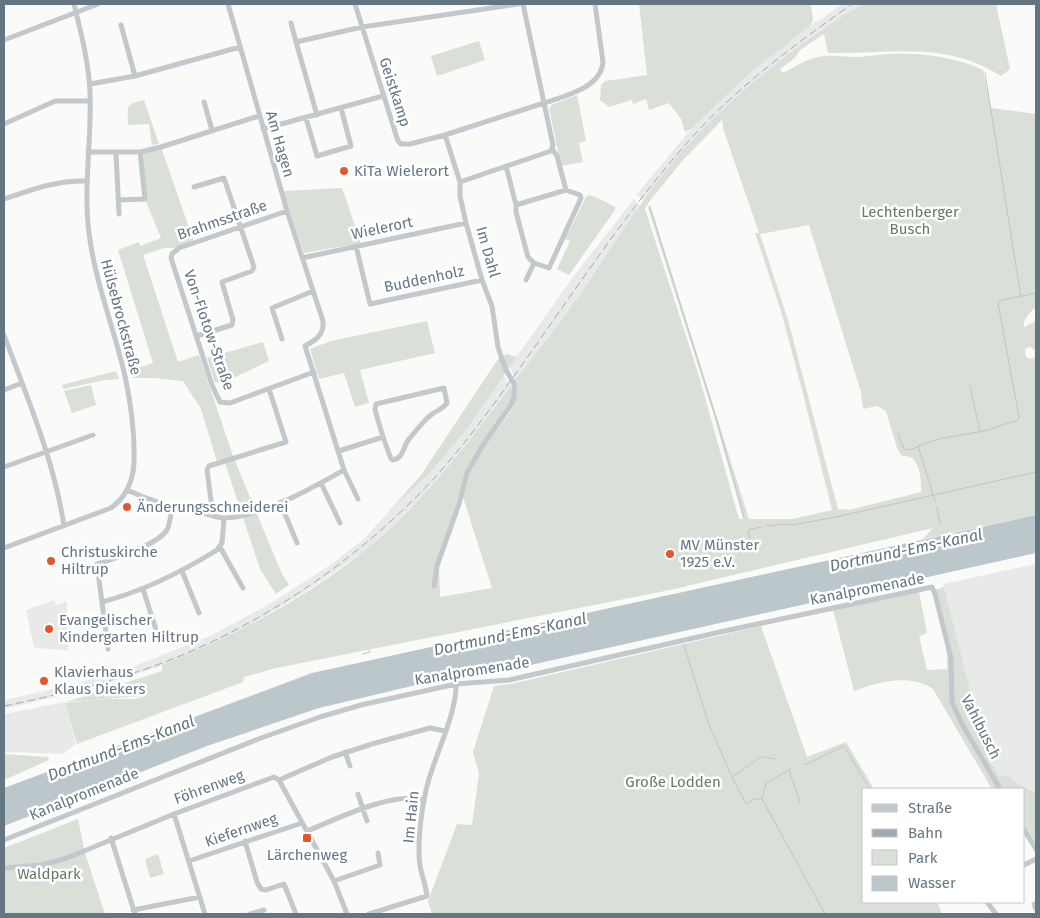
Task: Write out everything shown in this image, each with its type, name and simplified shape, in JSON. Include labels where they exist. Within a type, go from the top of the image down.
[{"type":"street","name":"Hülsebrockstraße","points":[[4,548],[111,508],[127,490],[134,464],[133,432],[125,374],[92,256],[87,217],[86,181],[90,84],[74,4]]},
{"type":"street","points":[[4,40],[98,4]]},
{"type":"street","name":"Am Hagen","points":[[228,4],[287,211],[323,326],[319,337],[305,346],[344,470],[358,499]]},
{"type":"street","name":"Geistkamp","points":[[355,4],[382,96],[398,141],[401,144],[410,144],[445,135],[544,103]]},
{"type":"street","points":[[296,42],[362,27],[518,4]]},
{"type":"street","points":[[523,4],[552,149],[557,156],[566,190]]},
{"type":"street","points":[[544,103],[567,96],[582,88],[602,70],[603,62],[595,4]]},
{"type":"street","points":[[291,23],[317,115]]},
{"type":"street","points":[[121,25],[135,76]]},
{"type":"street","points":[[90,84],[135,76],[240,47]]},
{"type":"street","points":[[263,129],[382,96]]},
{"type":"street","points":[[4,124],[55,101],[90,100]]},
{"type":"street","points":[[204,102],[212,130]]},
{"type":"street","points":[[306,118],[317,156],[351,146],[340,108]]},
{"type":"street","points":[[88,152],[140,152],[161,148],[259,116]]},
{"type":"street","points":[[445,135],[460,182],[549,152],[552,149]]},
{"type":"street","points":[[119,200],[145,199],[140,152]]},
{"type":"street","points":[[116,153],[119,214]]},
{"type":"street","points":[[506,166],[528,257],[534,263],[549,268],[581,198],[580,195],[566,190],[516,205]]},
{"type":"street","points":[[194,187],[224,178],[254,269],[222,282],[232,325],[197,336]]},
{"type":"street","points":[[4,199],[50,184],[66,181],[86,181]]},
{"type":"street","name":"Im Dahl","points":[[434,586],[437,566],[460,504],[467,473],[483,445],[511,405],[514,396],[514,384],[505,368],[498,347],[492,306],[482,280],[466,223],[460,196],[460,182]]},
{"type":"street","name":"Brahmsstraße","points":[[171,258],[174,250],[287,211]]},
{"type":"street","name":"Wielerort","points":[[302,258],[466,223]]},
{"type":"street","name":"Buddenholz","points":[[356,246],[370,304],[482,280]]},
{"type":"street","name":"Von-Flotow-Straße","points":[[171,258],[212,385],[220,402],[230,403],[314,372]]},
{"type":"street","points":[[526,280],[534,263]]},
{"type":"street","points":[[282,339],[272,308],[313,291]]},
{"type":"street","points":[[4,335],[47,451],[64,526]]},
{"type":"street","points":[[4,390],[22,383]]},
{"type":"street","points":[[444,388],[447,403],[442,410],[433,413],[408,440],[403,452],[397,459],[391,459],[383,437],[375,410],[376,404],[444,388]]},
{"type":"street","points":[[213,516],[209,466],[286,442],[269,389]]},
{"type":"street","points":[[4,468],[93,435]]},
{"type":"street","points":[[339,451],[383,437]]},
{"type":"street","points":[[127,490],[172,507],[224,518],[253,513],[321,483],[344,470]]},
{"type":"street","points":[[321,483],[340,522]]},
{"type":"street","points":[[280,502],[297,543]]},
{"type":"street","points":[[108,649],[97,564],[130,553],[160,537],[167,530],[172,507]]},
{"type":"street","points":[[102,602],[143,590],[182,571],[220,547],[224,536],[224,518]]},
{"type":"street","points":[[220,547],[243,588]]},
{"type":"street","points":[[182,571],[199,613]]},
{"type":"street","name":"Kanalpromenade","points":[[4,840],[256,740],[320,717],[361,705],[456,684],[509,680],[720,632],[932,587],[936,594],[951,658],[951,673]]},
{"type":"street","points":[[143,590],[157,633]]},
{"type":"street","name":"Vahlbusch","points":[[951,673],[950,696],[954,707],[999,788]]},
{"type":"street","name":"Im Hain","points":[[369,914],[427,896],[420,866],[424,800],[434,761],[456,695],[456,684]]},
{"type":"street","points":[[347,914],[334,881],[279,780],[345,752],[371,744],[430,728],[445,731]]},
{"type":"street","points":[[345,752],[350,766]]},
{"type":"street","name":"Föhrenweg","points":[[4,868],[42,865],[58,861],[111,838],[274,777],[279,780]]},
{"type":"street","points":[[358,794],[367,821]]},
{"type":"street","points":[[307,832],[362,808],[405,798],[424,800]]},
{"type":"street","points":[[174,814],[205,914]]},
{"type":"street","name":"Kiefernweg","points":[[189,861],[302,823]]},
{"type":"street","points":[[1025,832],[1036,849]]},
{"type":"street","points":[[111,838],[134,912],[200,897]]},
{"type":"street","points":[[245,842],[257,882],[261,889],[266,890],[284,884],[296,914]]},
{"type":"street","points":[[334,881],[380,865],[378,853]]},
{"type":"street","points":[[988,903],[996,914]]},
{"type":"street","points":[[250,914],[264,910]]},
{"type":"shaded area","points":[[843,4],[863,4],[805,42],[706,127],[672,164],[644,201],[636,195],[691,129],[752,71],[810,26]]},
{"type":"shaded area","points":[[634,199],[640,205],[580,295],[515,380],[510,366],[573,277]]},
{"type":"shaded area","points":[[503,375],[511,386],[458,457],[425,494],[362,553],[302,594],[248,626],[198,651],[153,669],[80,691],[4,709],[4,700],[122,671],[210,636],[273,602],[333,563],[364,539],[390,510],[426,477]]},
{"type":"shaded area","points":[[1036,564],[1036,793],[1018,784],[1008,775],[1000,777],[987,757],[943,584]]},
{"type":"shaded area","name":"Evangelischer Kindergarten Hiltrup","points":[[54,600],[56,605],[67,601],[68,650],[34,648],[26,610]]},
{"type":"shaded area","points":[[65,702],[76,744],[62,754],[4,752],[4,714]]},
{"type":"green space","points":[[639,4],[811,4],[813,20],[810,26],[752,71],[691,129],[685,132],[681,119],[669,103],[649,110],[646,99],[633,104],[632,100],[609,107],[600,100],[601,85],[605,81],[647,75]]},
{"type":"green space","name":"Lechtenberger Busch","points":[[863,4],[996,4],[1010,69],[1001,76],[959,57],[938,53],[895,51],[828,53],[824,34],[800,50],[795,58],[780,69],[783,73],[817,57],[859,57],[885,54],[928,55],[961,62],[983,70],[991,108],[1036,114],[1036,311],[1034,308],[1025,319],[1024,327],[1034,322],[1036,318],[1036,351],[1030,347],[1026,348],[1025,353],[1026,357],[1031,359],[1036,357],[1036,515],[923,539],[933,528],[670,590],[276,668],[244,677],[243,682],[77,744],[65,703],[106,699],[135,699],[144,696],[66,702],[162,671],[162,665],[224,638],[285,606],[342,568],[394,525],[426,492],[456,458],[511,386],[512,396],[510,405],[465,473],[439,567],[440,597],[492,588],[463,497],[469,475],[485,446],[513,408],[516,398],[515,380],[573,304],[648,194],[672,163],[714,119],[761,76],[812,37]],"holes":[[[722,120],[724,131],[759,233],[755,233],[781,311],[832,510],[793,519],[749,519],[650,205],[648,208],[715,419],[743,518],[739,519],[699,376],[645,209],[683,160]],[[809,225],[861,392],[863,409],[877,406],[886,411],[897,448],[902,456],[913,459],[918,467],[921,478],[921,492],[849,510],[838,509],[788,320],[760,234]]]},
{"type":"green space","points":[[479,41],[485,60],[437,76],[431,56]]},
{"type":"green space","points":[[577,95],[586,141],[579,143],[583,162],[561,166],[549,108],[551,105]]},
{"type":"green space","points":[[144,100],[159,144],[152,145],[149,124],[128,125],[128,107],[133,103]]},
{"type":"green space","points":[[161,147],[194,242],[179,248],[164,248],[143,255],[178,362],[199,355],[233,456],[281,572],[289,585],[276,594],[260,569],[224,460],[217,462],[201,409],[183,381],[132,378],[132,370],[153,363],[118,250],[139,242],[140,246],[161,238],[145,199],[140,152]]},
{"type":"green space","points":[[342,188],[361,243],[304,253],[283,191]]},
{"type":"green space","points":[[589,195],[615,207],[615,210],[569,275],[557,269],[570,241],[565,239],[586,197]]},
{"type":"green space","points":[[427,321],[435,353],[360,370],[369,403],[355,407],[344,373],[319,379],[310,349],[331,341]]},
{"type":"green space","points":[[263,342],[269,361],[233,378],[215,383],[207,358]]},
{"type":"green space","points":[[507,354],[517,357],[465,431],[426,477],[390,510],[421,475],[498,359]]},
{"type":"green space","points":[[116,371],[119,379],[63,389],[62,385]]},
{"type":"green space","points":[[91,385],[96,405],[72,413],[64,391]]},
{"type":"green space","points":[[944,587],[987,757],[1000,777],[1008,775],[1018,784],[1036,793],[1036,841],[1033,843],[1025,836],[1025,788],[991,788],[933,689],[924,684],[904,680],[883,682],[854,691],[833,610],[919,592],[927,633],[919,636],[927,670],[947,669],[944,631],[934,594],[931,591]]},
{"type":"green space","name":"Große Lodden","points":[[761,626],[807,757],[846,742],[873,788],[862,788],[862,903],[937,903],[942,914],[432,914],[428,901],[457,824],[472,825],[479,774],[473,752],[494,686],[511,684]]},
{"type":"green space","points":[[4,754],[48,757],[49,760],[4,780]]},
{"type":"green space","name":"Waldpark","points":[[78,819],[85,853],[105,914],[4,914],[4,848]]},
{"type":"green space","points":[[158,854],[164,874],[150,878],[145,859]]},
{"type":"water","name":"Dortmund-Ems-Kanal","points":[[1036,515],[1036,553],[517,668],[484,669],[319,708],[207,746],[4,826],[4,788],[312,673]]},
{"type":"waterway","points":[[985,73],[1021,297]]},
{"type":"waterway","points":[[650,207],[716,418],[744,517]]},
{"type":"waterway","points":[[935,501],[918,446],[938,439],[984,431],[1018,420],[998,303],[1002,300],[1036,293]]},
{"type":"waterway","points":[[970,386],[980,432]]},
{"type":"waterway","points":[[898,434],[904,449],[909,450],[918,447]]},
{"type":"waterway","points":[[765,526],[792,525],[836,517],[1036,472]]},
{"type":"waterway","points":[[937,507],[940,524]]},
{"type":"waterway","points":[[752,549],[748,530],[761,527]]},
{"type":"waterway","points":[[684,645],[709,725],[732,777]]},
{"type":"waterway","points":[[363,654],[370,652],[369,650]]},
{"type":"waterway","points":[[804,764],[844,746],[869,788]]},
{"type":"waterway","points":[[761,757],[732,777],[746,804],[755,799],[762,799],[766,783],[791,769]]},
{"type":"waterway","points":[[764,757],[774,759]]},
{"type":"waterway","points":[[789,770],[800,802]]},
{"type":"waterway","points":[[762,799],[825,914]]},
{"type":"railway","points":[[4,706],[106,682],[181,656],[234,631],[291,598],[370,540],[418,495],[468,438],[503,392],[594,262],[679,152],[718,110],[761,72],[852,4]]},
{"type":"place","name":"KiTa Wielerort","points":[[344,171]]},
{"type":"place","name":"Änderungsschneiderei","points":[[127,507]]},
{"type":"place","name":"MV Münster 1925 e.V.","points":[[670,554]]},
{"type":"place","name":"Christuskirche Hiltrup","points":[[51,561]]},
{"type":"place","name":"Evangelischer Kindergarten Hiltrup","points":[[49,629]]},
{"type":"place","name":"Klavierhaus Klaus Diekers","points":[[44,681]]},
{"type":"place","name":"Lärchenweg","points":[[307,838]]}]
